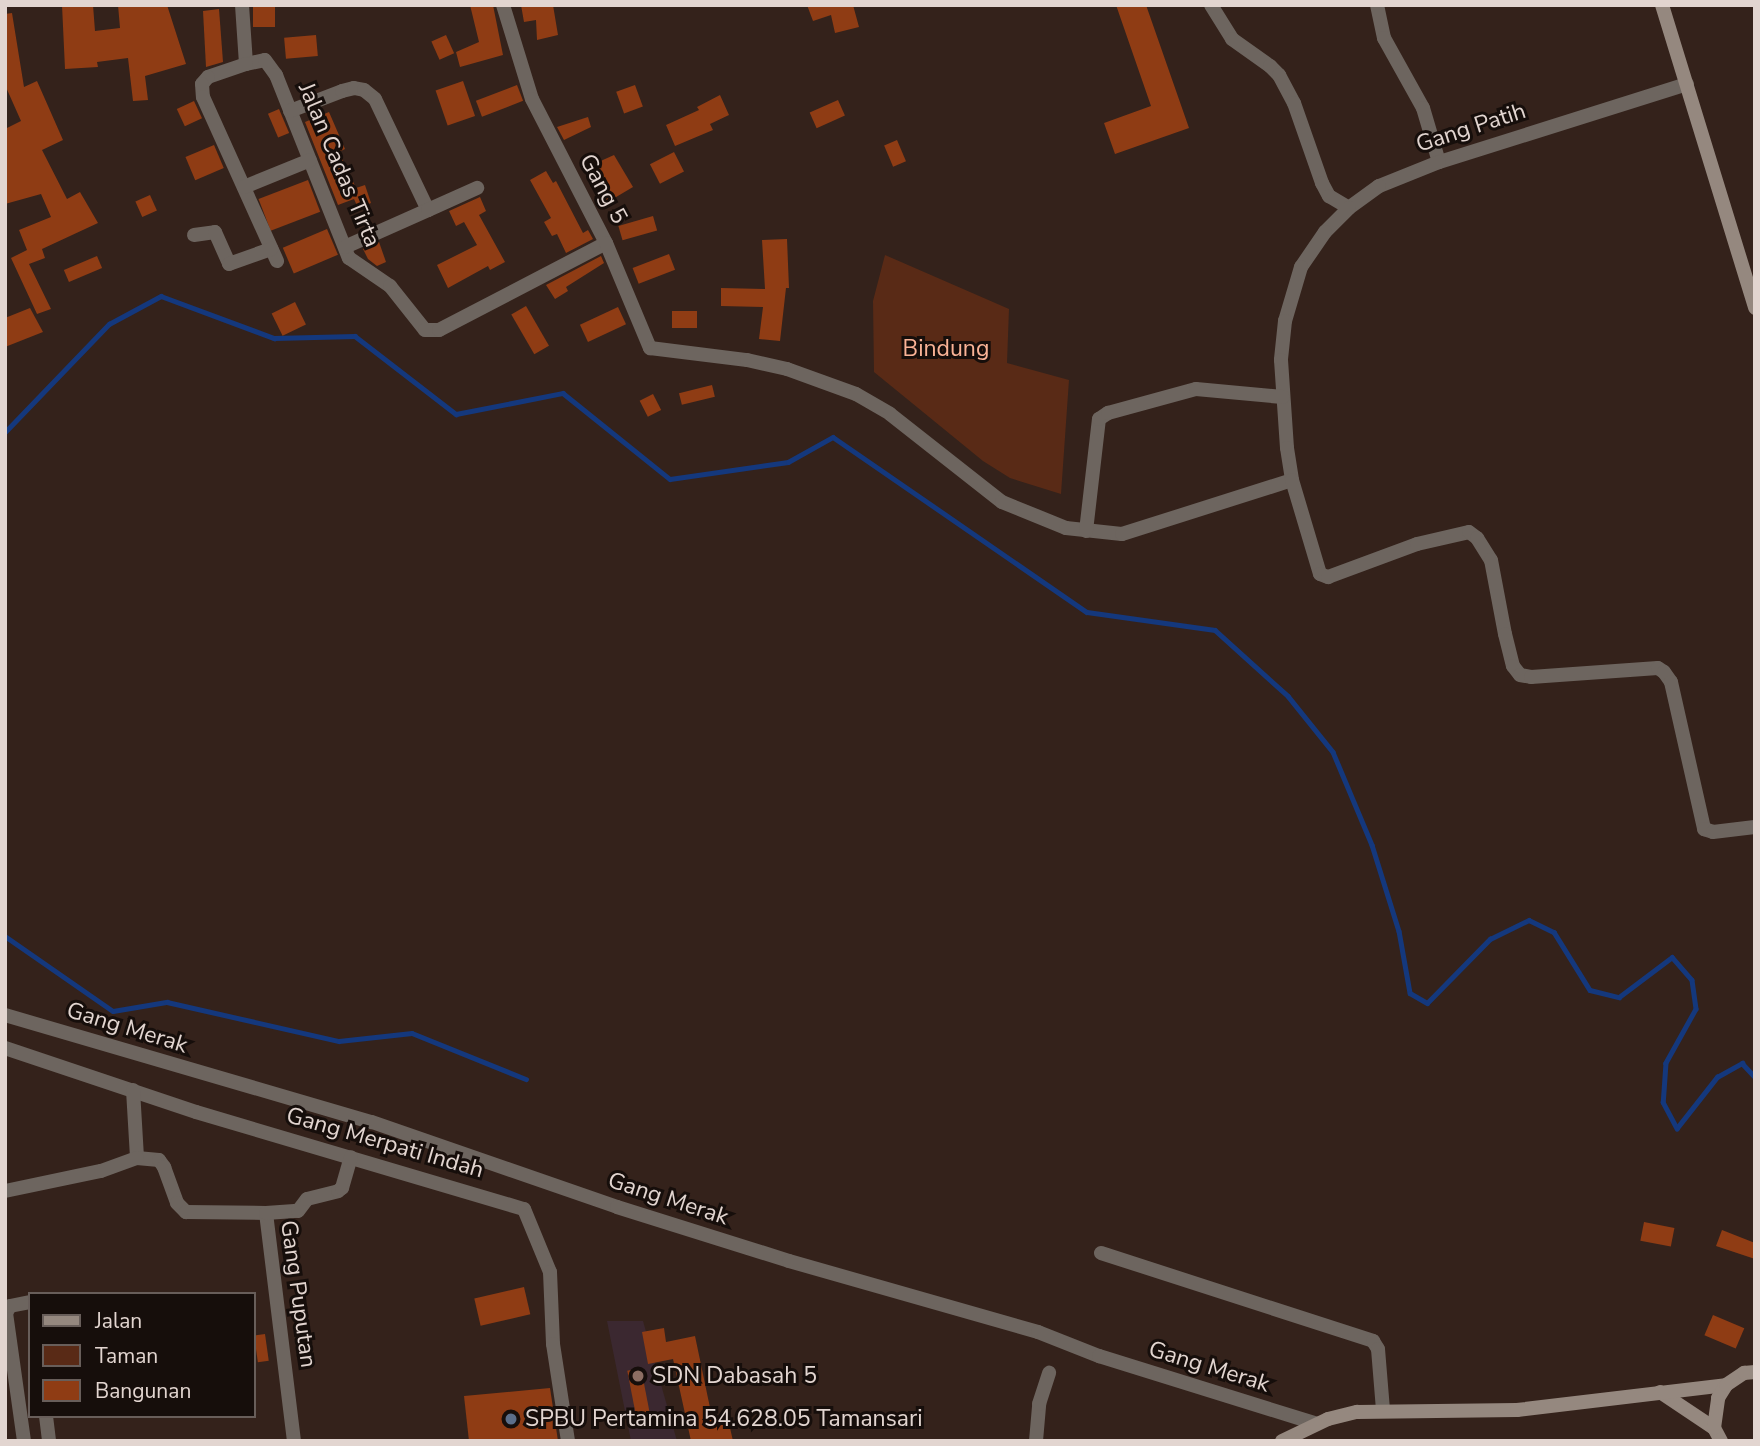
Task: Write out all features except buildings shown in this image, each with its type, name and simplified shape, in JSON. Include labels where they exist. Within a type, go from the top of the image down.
[{"type":"main road","points":[[1662,5],[1755,308]]},
{"type":"main road","points":[[1282,1441],[1317,1424],[1356,1412],[1517,1410],[1726,1385],[1744,1373],[1755,1372]]},
{"type":"main road","points":[[1718,1434],[1716,1405],[1726,1385]]},
{"type":"main road","points":[[1660,1392],[1718,1434]]},
{"type":"street","points":[[194,235],[215,232],[229,264],[274,255],[203,97],[202,84],[208,77],[246,64],[242,5]]},
{"type":"street","name":"Gang 5","points":[[503,5],[532,100],[606,243],[645,343],[650,348],[747,360],[786,369],[856,394],[890,414],[1002,502],[1066,528],[1086,531]]},
{"type":"street","points":[[1211,5],[1232,39],[1279,75],[1294,103],[1322,183],[1329,196],[1349,208]]},
{"type":"street","points":[[1377,5],[1384,38],[1423,108],[1439,162]]},
{"type":"street","name":"Jalan Cadas Tirta","points":[[246,64],[265,60],[270,64],[349,258],[390,286],[425,330],[433,332],[606,243]]},
{"type":"street","name":"Gang Patih","points":[[1687,85],[1439,162],[1379,186],[1349,208],[1325,232],[1301,267],[1285,321],[1281,360],[1283,397],[1292,480],[1320,574],[1328,577],[1417,544],[1469,532],[1477,538],[1491,560],[1513,666],[1520,675],[1531,677],[1658,668],[1671,682],[1704,829],[1713,832],[1755,827]]},
{"type":"street","points":[[290,111],[354,88],[364,90],[375,99],[428,210]]},
{"type":"street","points":[[244,187],[310,160]]},
{"type":"street","points":[[345,247],[477,188]]},
{"type":"street","points":[[1283,397],[1196,389],[1108,413],[1099,419],[1086,531],[1122,534],[1292,480]]},
{"type":"street","name":"Gang Merak","points":[[5,1015],[372,1122],[604,1203],[789,1261],[1038,1332],[1099,1356],[1317,1424]]},
{"type":"street","name":"Gang Merpati Indah","points":[[5,1048],[133,1090],[524,1209],[550,1272],[553,1344],[568,1441]]},
{"type":"street","points":[[5,1191],[102,1171],[137,1158],[133,1090]]},
{"type":"street","points":[[266,1213],[298,1211],[307,1199],[338,1191],[342,1188],[351,1157]]},
{"type":"street","name":"Gang Puputan","points":[[137,1158],[159,1160],[177,1203],[186,1212],[266,1213],[294,1441]]},
{"type":"street","points":[[1101,1253],[1373,1341],[1378,1349],[1383,1410]]},
{"type":"street","points":[[24,1441],[25,1412],[6,1312],[10,1306],[28,1303]]},
{"type":"street","points":[[1036,1441],[1039,1404],[1049,1373]]},
{"type":"street","points":[[46,1418],[49,1441]]},
{"type":"shaded area","name":"SDN Dabasah 5","points":[[607,1321],[643,1321],[677,1441],[631,1441]]},
{"type":"green space","name":"Bindung","points":[[885,255],[1009,309],[1007,363],[1069,380],[1061,494],[1010,478],[983,461],[874,372],[873,301]]},
{"type":"waterway","points":[[5,432],[109,324],[161,296],[274,338],[355,336],[456,414],[563,393],[670,479],[788,462],[833,437],[1087,612],[1215,630],[1288,696],[1333,752],[1372,845],[1399,931],[1410,993],[1427,1003],[1490,939],[1529,920],[1554,932],[1590,990],[1619,997],[1672,957],[1692,980],[1696,1009],[1666,1063],[1663,1102],[1677,1128],[1717,1077],[1742,1063],[1755,1077]]},
{"type":"waterway","points":[[5,936],[113,1011],[167,1002],[339,1041],[412,1033],[526,1079]]},
{"type":"place","name":"SDN Dabasah 5","points":[[638,1376]]},
{"type":"place","name":"SPBU Pertamina 54.628.05 Tamansari","points":[[511,1419]]}]
